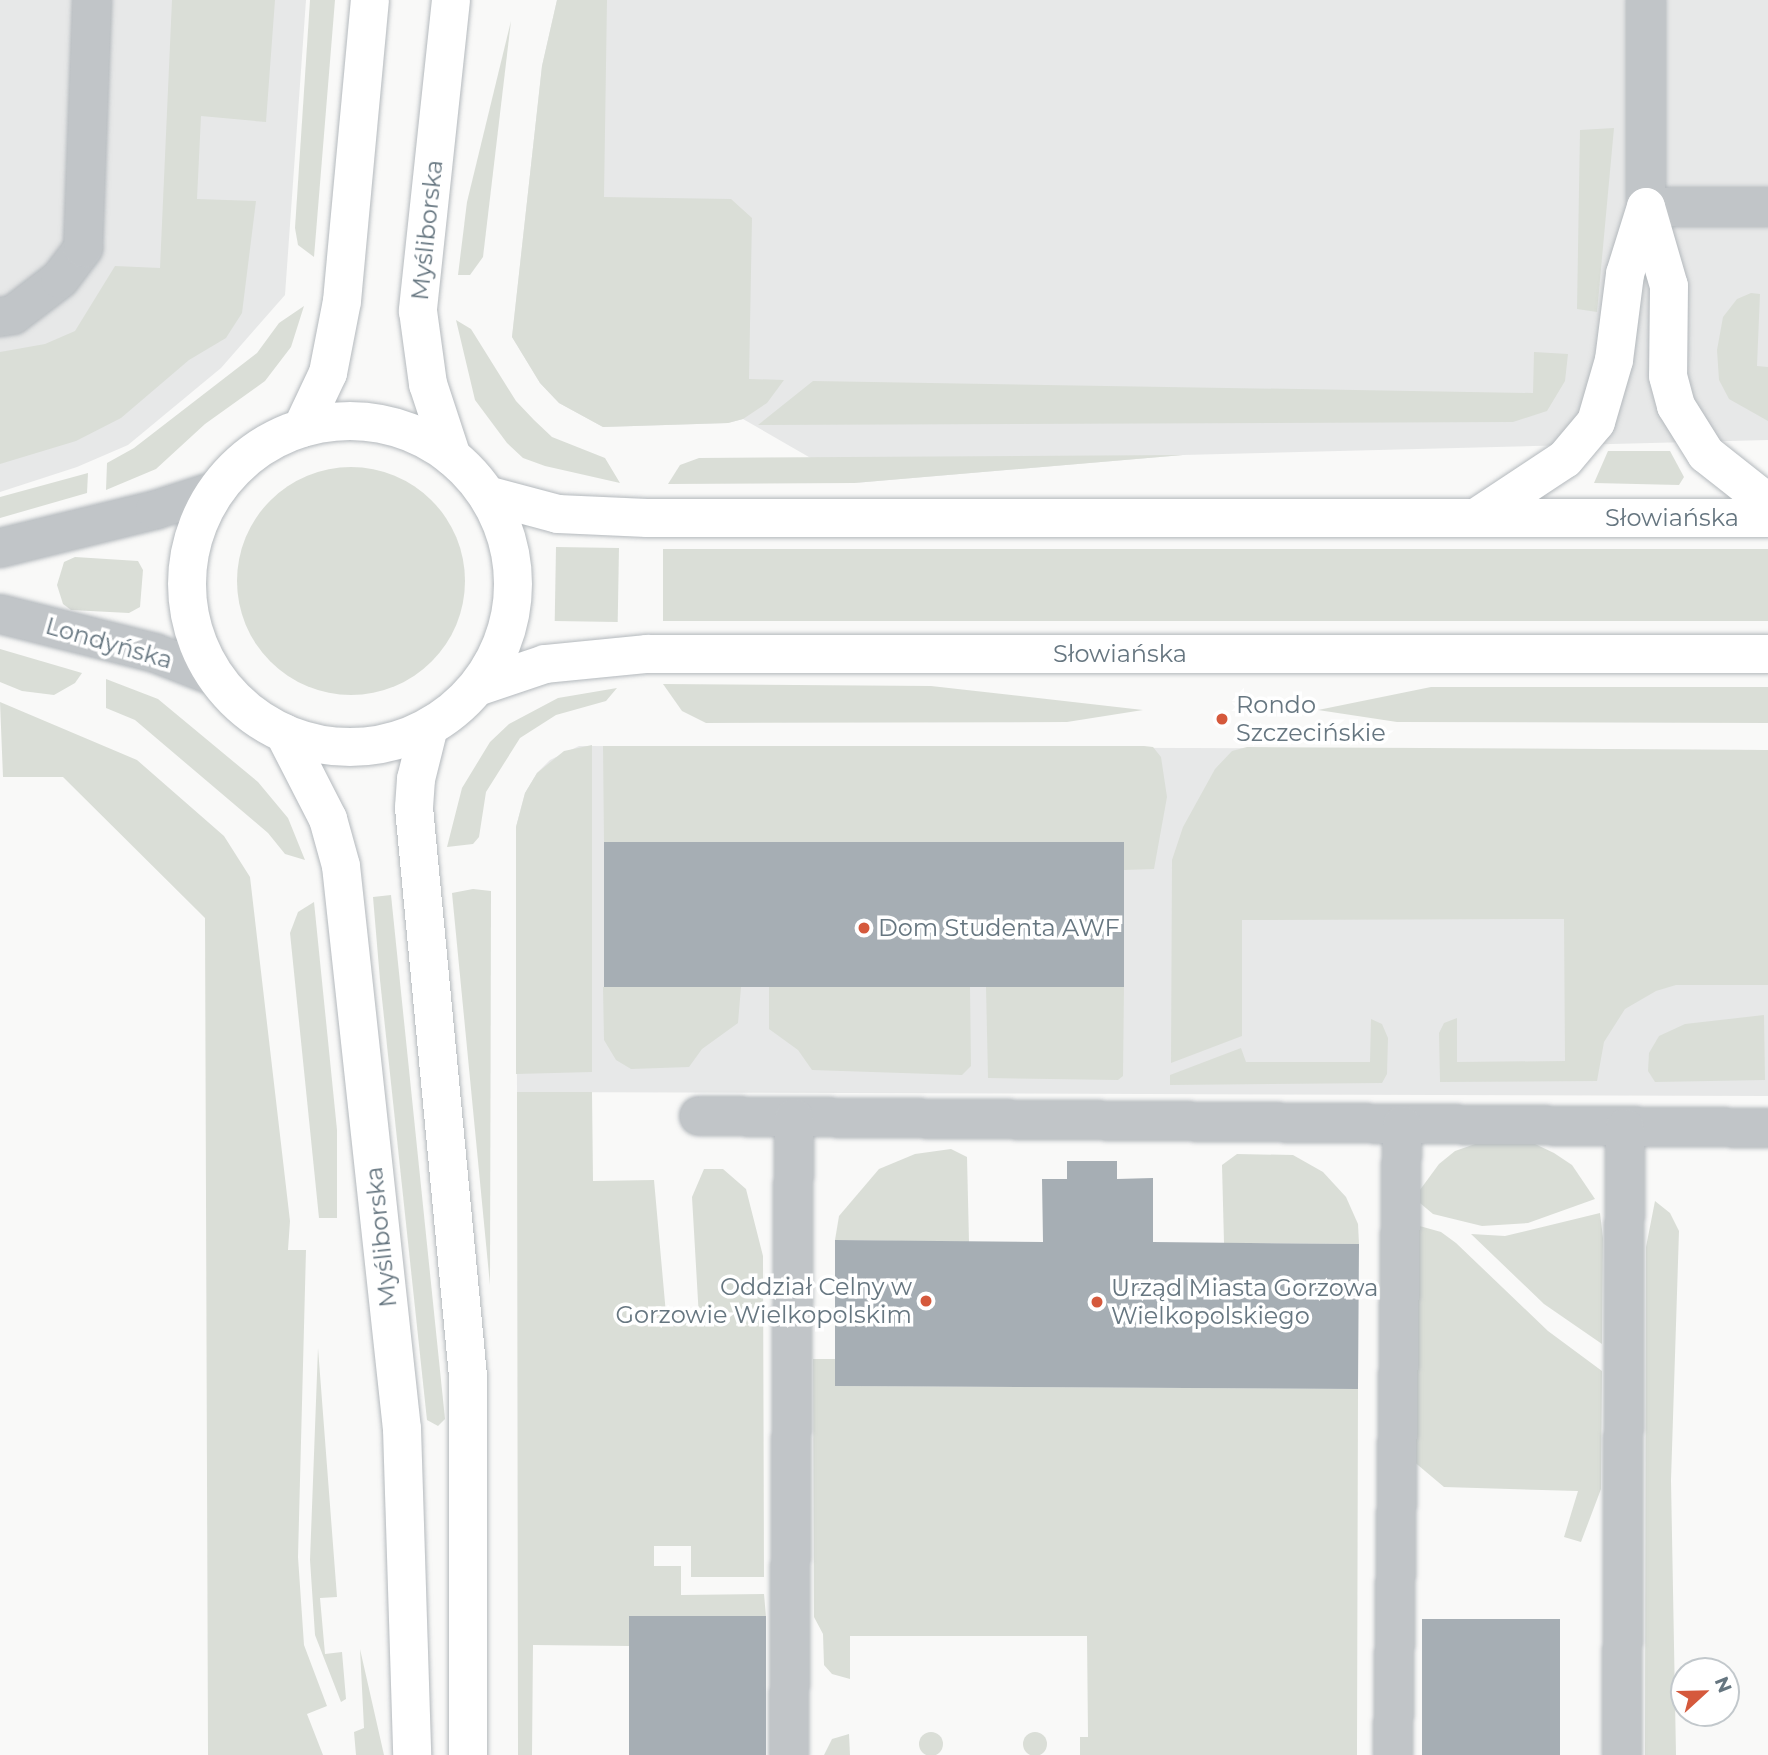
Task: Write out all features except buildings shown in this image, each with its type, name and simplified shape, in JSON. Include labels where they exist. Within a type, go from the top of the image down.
[{"type":"main road","points":[[302,428],[328,373],[342,301],[370,0]]},
{"type":"main road","name":"Myśliborska","points":[[451,0],[418,311],[428,384],[452,457]]},
{"type":"main road","points":[[1646,207],[1669,286],[1668,376],[1676,406],[1706,454],[1768,503]]},
{"type":"main road","points":[[1477,517],[1565,459],[1596,422],[1614,360],[1625,274],[1646,207]]},
{"type":"main road","points":[[339,421],[377,423],[414,434],[452,457],[487,495],[505,531],[513,593],[498,652],[477,687],[429,727],[372,746],[332,745],[284,733],[247,709],[216,677],[192,626],[188,569],[200,523],[217,490],[246,459],[302,428],[339,421]]},
{"type":"main road","name":"Słowiańska","points":[[487,495],[558,514],[647,518],[1768,518]]},
{"type":"main road","name":"Słowiańska","points":[[477,687],[545,664],[647,654],[1768,654]]},
{"type":"main road","points":[[429,727],[416,779],[414,808],[468,1376],[468,1755]]},
{"type":"main road","name":"Myśliborska","points":[[284,733],[328,819],[341,866],[402,1429],[412,1755]]},
{"type":"street","points":[[0,317],[13,315],[60,279],[83,247],[92,0]]},
{"type":"street","points":[[1646,0],[1646,207],[1768,207]]},
{"type":"street","points":[[0,548],[155,510],[217,490]]},
{"type":"street","name":"Londyńska","points":[[0,614],[155,653],[216,677]]},
{"type":"street","points":[[699,1116],[1768,1128]]},
{"type":"street","points":[[789,1755],[794,1118]]},
{"type":"street","points":[[1393,1755],[1402,1125]]},
{"type":"street","points":[[1622,1755],[1625,1128]]},
{"type":"shaded area","points":[[0,0],[306,0],[285,295],[221,368],[128,445],[77,467],[0,492]]},
{"type":"shaded area","points":[[172,0],[275,0],[266,122],[201,116],[197,199],[256,201],[242,313],[226,338],[189,360],[121,418],[76,441],[0,464],[0,352],[45,344],[75,331],[115,266],[160,268]]},
{"type":"shaded area","points":[[310,0],[335,0],[314,257],[298,245],[295,228]]},
{"type":"shaded area","points":[[557,0],[1768,0],[1768,440],[1183,455],[854,483],[743,419],[728,423],[603,427],[559,403],[540,383],[512,337],[542,66]]},
{"type":"shaded area","points":[[557,0],[607,0],[604,197],[731,199],[752,218],[749,379],[784,380],[767,403],[743,419],[728,423],[603,427],[559,403],[540,383],[512,337],[542,66]]},
{"type":"shaded area","points":[[511,21],[483,257],[470,275],[458,275],[467,202]]},
{"type":"shaded area","points":[[1614,128],[1597,312],[1577,309],[1580,130]]},
{"type":"shaded area","points":[[1751,293],[1760,294],[1757,366],[1768,367],[1768,421],[1729,399],[1719,380],[1717,350],[1723,317],[1737,299]]},
{"type":"shaded area","points":[[304,306],[291,347],[265,381],[205,424],[156,469],[106,490],[107,463],[134,448],[257,353],[279,323]]},
{"type":"shaded area","points":[[456,320],[471,329],[516,401],[534,420],[552,437],[605,458],[620,483],[545,466],[523,458],[507,443],[475,400]]},
{"type":"shaded area","points":[[1534,352],[1568,354],[1565,381],[1547,411],[1513,422],[758,425],[813,381],[1533,393]]},
{"type":"shaded area","points":[[1608,451],[1670,451],[1684,477],[1679,485],[1594,483]]},
{"type":"shaded area","points":[[1183,455],[854,483],[668,484],[680,465],[699,458]]},
{"type":"shaded area","points":[[351,467],[373,469],[395,476],[414,486],[439,509],[460,548],[465,581],[463,603],[456,625],[446,644],[423,669],[384,690],[351,695],[329,693],[307,686],[288,676],[263,653],[242,614],[237,581],[239,559],[246,537],[256,518],[279,493],[318,472]]},
{"type":"shaded area","points":[[88,473],[87,493],[0,518],[0,497]]},
{"type":"shaded area","points":[[556,547],[619,548],[618,622],[555,621]]},
{"type":"shaded area","points":[[663,549],[1768,549],[1768,621],[663,621]]},
{"type":"shaded area","points":[[75,557],[138,561],[143,570],[140,607],[129,613],[71,610],[63,604],[57,585],[64,562]]},
{"type":"shaded area","points":[[0,649],[82,673],[75,683],[54,695],[22,691],[0,682]]},
{"type":"shaded area","points":[[106,679],[158,699],[258,782],[288,818],[305,860],[285,854],[268,833],[135,720],[106,708]]},
{"type":"shaded area","points":[[663,684],[931,686],[1143,710],[1067,722],[706,723],[682,711]]},
{"type":"shaded area","points":[[1431,687],[1768,687],[1768,723],[1397,722],[1318,710]]},
{"type":"shaded area","points":[[617,688],[606,701],[556,715],[520,738],[486,792],[479,837],[473,844],[447,847],[462,788],[490,742],[509,724],[558,698]]},
{"type":"shaded area","points":[[0,702],[137,760],[224,836],[250,877],[290,1221],[288,1250],[306,1250],[298,1557],[304,1645],[327,1706],[307,1714],[323,1755],[208,1755],[205,918],[63,777],[3,777]]},
{"type":"shaded area","points":[[592,745],[592,1072],[516,1074],[516,827],[525,793],[537,773],[564,751]]},
{"type":"shaded area","points":[[579,746],[1768,750],[1768,1096],[517,1092],[516,827],[525,793],[537,773],[550,760]]},
{"type":"shaded area","points":[[603,746],[1144,746],[1153,747],[1161,757],[1167,797],[1154,869],[1124,870],[1124,842],[604,842]]},
{"type":"shaded area","points":[[1247,747],[1768,750],[1768,985],[1676,985],[1656,991],[1625,1009],[1604,1042],[1597,1081],[1440,1082],[1439,1033],[1444,1023],[1457,1018],[1457,1062],[1565,1061],[1564,919],[1242,920],[1242,1036],[1171,1063],[1172,860],[1183,827],[1215,769],[1232,751]]},
{"type":"shaded area","points":[[473,889],[491,891],[490,1285],[452,893]]},
{"type":"shaded area","points":[[391,895],[445,1419],[438,1426],[427,1420],[380,980],[373,897]]},
{"type":"shaded area","points":[[314,902],[337,1130],[337,1218],[319,1218],[290,933],[298,912]]},
{"type":"shaded area","points":[[603,987],[741,987],[738,1023],[702,1049],[689,1067],[631,1069],[616,1060],[604,1040]]},
{"type":"shaded area","points":[[769,987],[970,987],[971,1066],[962,1075],[812,1070],[798,1050],[769,1029]]},
{"type":"shaded area","points":[[986,987],[1124,987],[1123,1076],[1118,1080],[988,1078]]},
{"type":"shaded area","points":[[1764,1015],[1765,1080],[1655,1082],[1648,1071],[1649,1053],[1659,1036],[1685,1024]]},
{"type":"shaded area","points":[[1371,1019],[1382,1024],[1388,1038],[1387,1074],[1382,1083],[1170,1085],[1170,1075],[1241,1048],[1246,1062],[1370,1062]]},
{"type":"shaded area","points":[[517,1092],[592,1092],[593,1181],[654,1180],[666,1314],[699,1318],[692,1197],[704,1169],[723,1169],[746,1189],[763,1256],[764,1577],[691,1577],[691,1546],[654,1546],[654,1566],[681,1566],[681,1595],[764,1594],[766,1617],[629,1616],[629,1646],[533,1645],[532,1755],[518,1755]]},
{"type":"shaded area","points":[[1478,1143],[1535,1144],[1554,1153],[1572,1165],[1595,1199],[1528,1223],[1482,1226],[1433,1214],[1414,1198],[1439,1164],[1455,1151]]},
{"type":"shaded area","points":[[951,1149],[967,1157],[969,1242],[835,1240],[839,1216],[879,1169],[915,1154]]},
{"type":"shaded area","points":[[1237,1154],[1293,1155],[1323,1172],[1346,1197],[1358,1224],[1359,1244],[1224,1243],[1222,1165]]},
{"type":"shaded area","points":[[1655,1201],[1670,1213],[1679,1231],[1671,1480],[1674,1657],[1670,1657],[1670,1727],[1675,1727],[1676,1755],[1645,1755],[1646,1247]]},
{"type":"shaded area","points":[[1600,1213],[1603,1238],[1602,1344],[1544,1304],[1471,1234],[1505,1236]]},
{"type":"shaded area","points":[[1409,1223],[1441,1232],[1456,1243],[1548,1331],[1602,1371],[1601,1489],[1581,1542],[1564,1537],[1578,1491],[1444,1487],[1406,1455]]},
{"type":"shaded area","points":[[318,1348],[337,1597],[320,1598],[325,1654],[342,1652],[346,1699],[341,1702],[315,1635],[310,1560]]},
{"type":"shaded area","points":[[813,1359],[835,1359],[835,1386],[1358,1389],[1357,1755],[1080,1755],[1080,1737],[1088,1737],[1087,1636],[850,1636],[850,1679],[832,1674],[824,1665],[823,1634],[814,1617]]},
{"type":"shaded area","points":[[360,1649],[384,1755],[356,1755],[354,1732],[364,1728]]},
{"type":"shaded area","points":[[931,1732],[940,1735],[943,1744],[940,1753],[931,1756],[922,1753],[919,1744],[922,1735]]},
{"type":"shaded area","points":[[1035,1732],[1044,1735],[1047,1744],[1044,1753],[1035,1756],[1026,1753],[1023,1744],[1026,1735]]},
{"type":"shaded area","points":[[849,1734],[850,1755],[824,1755],[832,1739]]},
{"type":"place","name":"Rondo Szczecińskie","points":[[1222,719]]},
{"type":"place","name":"Dom Studenta AWF","points":[[864,928]]},
{"type":"place","name":"Oddział Celny w Gorzowie Wielkopolskim","points":[[926,1301]]},
{"type":"place","name":"Urząd Miasta Gorzowa Wielkopolskiego","points":[[1097,1302]]}]
